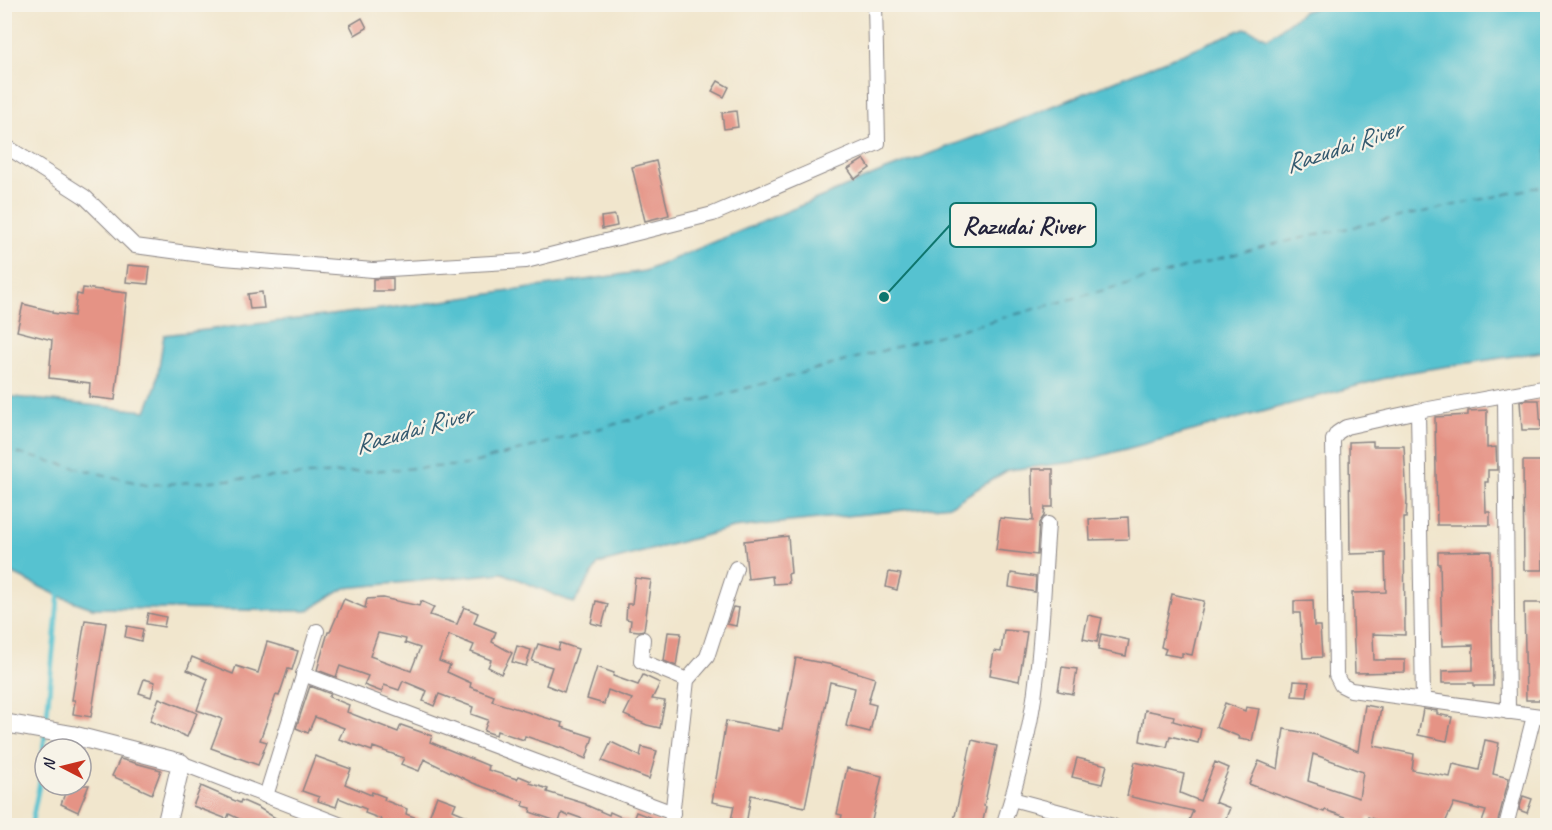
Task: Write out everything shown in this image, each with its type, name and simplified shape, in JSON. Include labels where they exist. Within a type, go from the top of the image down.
[{"type":"main road","points":[[5,723],[72,735],[181,763],[166,825]]},
{"type":"street","points":[[4,145],[85,197],[135,246],[224,258],[373,270],[526,261],[713,214],[878,143],[875,4]]},
{"type":"street","points":[[1506,825],[1541,717],[1352,690],[1341,685],[1336,675],[1334,440],[1337,433],[1346,427],[1548,387]]},
{"type":"street","points":[[1505,397],[1508,712]]},
{"type":"street","points":[[1419,411],[1423,700]]},
{"type":"street","points":[[1003,825],[1012,799],[1037,675],[1048,524]]},
{"type":"street","points":[[303,674],[672,819],[687,680],[707,657],[736,568]]},
{"type":"street","points":[[266,796],[316,631]]},
{"type":"street","points":[[643,639],[641,661],[687,680]]},
{"type":"street","points":[[181,763],[344,825]]},
{"type":"street","points":[[1012,799],[1113,825]]},
{"type":"water","points":[[1328,5],[1547,5],[1547,351],[1404,373],[1082,461],[1008,470],[951,505],[733,528],[598,564],[574,603],[503,573],[345,588],[307,611],[92,608],[59,596],[5,570],[5,396],[146,411],[156,386],[164,335],[430,303],[645,271],[881,172],[1009,124],[1245,28],[1268,38],[1304,11]]},
{"type":"building","points":[[362,18],[367,28],[355,35],[350,25]]},
{"type":"building","points":[[718,81],[729,87],[724,97],[712,91]]},
{"type":"building","points":[[736,111],[738,127],[724,129],[722,113]]},
{"type":"building","points":[[864,159],[870,168],[855,179],[848,169]]},
{"type":"building","points":[[656,161],[669,215],[645,221],[632,167]]},
{"type":"building","points":[[615,215],[617,226],[602,229],[601,217]]},
{"type":"building","points":[[128,265],[150,267],[148,284],[126,282]]},
{"type":"building","points":[[393,278],[393,291],[373,291],[373,279]]},
{"type":"building","points":[[83,288],[127,293],[115,400],[89,397],[90,383],[49,378],[52,340],[17,331],[23,304],[52,311],[52,313],[74,316],[77,294],[82,295]]},
{"type":"building","points":[[262,292],[264,308],[250,309],[248,294]]},
{"type":"building","points":[[1539,400],[1541,430],[1522,430],[1520,401]]},
{"type":"building","points":[[1487,410],[1487,448],[1496,447],[1497,470],[1488,470],[1488,482],[1485,482],[1486,512],[1490,512],[1490,525],[1437,525],[1435,417],[1468,415],[1468,411]]},
{"type":"building","points":[[1373,441],[1373,446],[1404,446],[1407,500],[1406,518],[1404,518],[1405,635],[1373,634],[1374,660],[1405,660],[1405,672],[1355,673],[1352,593],[1386,592],[1385,553],[1350,554],[1349,442]]},
{"type":"building","points":[[1523,461],[1542,461],[1543,570],[1524,570]]},
{"type":"building","points":[[1032,469],[1053,469],[1053,507],[1045,507],[1044,516],[1039,523],[1037,555],[996,550],[1000,518],[1033,521]]},
{"type":"building","points":[[1128,517],[1129,539],[1090,540],[1089,519]]},
{"type":"building","points":[[788,536],[791,573],[788,574],[789,583],[773,584],[772,576],[748,579],[744,541]]},
{"type":"building","points":[[1491,551],[1493,686],[1474,686],[1474,683],[1442,683],[1442,671],[1473,670],[1473,645],[1442,646],[1438,552]]},
{"type":"building","points":[[889,572],[901,574],[897,590],[886,587]]},
{"type":"building","points":[[1011,573],[1036,577],[1035,592],[1009,587]]},
{"type":"building","points":[[635,578],[651,580],[644,630],[639,631],[630,630],[631,620],[626,619],[627,604],[632,604]]},
{"type":"building","points":[[1172,594],[1204,601],[1192,655],[1182,653],[1182,657],[1164,654],[1166,649],[1161,647]]},
{"type":"building","points":[[383,598],[419,606],[421,601],[434,607],[430,615],[457,624],[464,607],[478,613],[474,623],[496,632],[492,642],[512,653],[501,674],[488,667],[491,660],[471,652],[474,645],[449,635],[439,661],[450,665],[447,672],[471,683],[470,687],[494,696],[492,701],[563,723],[562,727],[593,737],[586,759],[525,736],[524,740],[497,731],[496,735],[484,731],[488,720],[471,714],[473,707],[439,694],[434,706],[423,701],[427,691],[403,681],[399,690],[384,685],[382,692],[364,685],[368,676],[340,666],[336,677],[317,670],[328,632],[344,599],[365,608],[367,599]],"holes":[[[378,633],[406,639],[405,643],[420,648],[411,671],[370,656]]]},
{"type":"building","points":[[1313,600],[1314,626],[1320,626],[1322,657],[1303,658],[1300,613],[1294,613],[1294,601]]},
{"type":"building","points":[[596,601],[608,604],[602,626],[591,623]]},
{"type":"building","points":[[1524,603],[1543,603],[1545,700],[1526,700]]},
{"type":"building","points":[[733,607],[739,608],[736,626],[727,624]]},
{"type":"building","points":[[148,613],[166,617],[164,627],[146,624]]},
{"type":"building","points":[[1088,615],[1102,618],[1097,642],[1083,639]]},
{"type":"building","points":[[85,620],[106,623],[91,717],[73,714],[75,700],[72,700]]},
{"type":"building","points":[[127,626],[143,629],[141,641],[125,637]]},
{"type":"building","points":[[1004,630],[1027,632],[1019,681],[990,675],[994,651],[1001,652]]},
{"type":"building","points":[[668,632],[681,633],[676,666],[664,661]]},
{"type":"building","points":[[1101,634],[1129,640],[1126,656],[1098,650]]},
{"type":"building","points":[[267,642],[298,651],[292,670],[288,669],[279,696],[276,695],[260,740],[267,742],[258,765],[211,748],[222,719],[197,710],[208,679],[187,670],[192,657],[233,674],[236,666],[258,673]]},
{"type":"building","points":[[560,643],[578,649],[564,692],[546,685],[552,667],[532,661],[538,644],[558,650]]},
{"type":"building","points":[[517,646],[531,650],[526,666],[512,662]]},
{"type":"building","points":[[796,658],[833,665],[875,678],[868,703],[876,705],[870,732],[846,726],[855,688],[830,682],[805,807],[751,795],[746,825],[730,825],[734,806],[712,802],[726,721],[779,731],[779,728],[782,729]]},
{"type":"building","points":[[597,667],[614,673],[613,676],[638,685],[643,675],[660,683],[652,699],[665,701],[660,728],[624,715],[632,699],[608,690],[604,704],[587,699]]},
{"type":"building","points":[[1062,667],[1077,669],[1073,694],[1058,691]]},
{"type":"building","points":[[144,679],[155,682],[151,697],[139,693]]},
{"type":"building","points":[[1294,681],[1309,682],[1307,697],[1292,696]]},
{"type":"building","points":[[310,686],[331,694],[329,697],[349,705],[347,712],[398,732],[401,725],[432,736],[430,742],[489,766],[488,770],[517,779],[519,776],[531,781],[530,783],[548,789],[547,792],[586,804],[609,815],[610,812],[632,822],[636,812],[662,822],[662,825],[589,825],[591,822],[562,813],[559,822],[530,812],[531,808],[523,806],[524,802],[473,783],[424,759],[419,771],[401,764],[404,758],[373,747],[372,751],[339,739],[344,728],[315,717],[308,733],[296,728]]},
{"type":"building","points":[[159,698],[197,713],[187,737],[150,721]]},
{"type":"building","points":[[1225,703],[1245,711],[1246,707],[1259,709],[1252,741],[1239,739],[1240,737],[1216,727]]},
{"type":"building","points":[[1365,705],[1381,708],[1374,746],[1414,754],[1412,770],[1450,777],[1453,764],[1479,770],[1485,740],[1499,743],[1493,774],[1509,778],[1497,825],[1481,825],[1486,811],[1454,803],[1444,825],[1389,825],[1368,817],[1366,824],[1325,810],[1324,812],[1249,784],[1259,761],[1278,769],[1284,729],[1317,735],[1358,751]],"holes":[[[1313,754],[1363,772],[1359,798],[1308,781]]]},
{"type":"building","points":[[1423,709],[1452,717],[1447,741],[1418,735]]},
{"type":"building","points":[[1145,710],[1174,716],[1173,721],[1201,729],[1198,743],[1170,736],[1167,747],[1140,741]]},
{"type":"building","points":[[972,740],[997,746],[982,825],[953,825]]},
{"type":"building","points":[[611,742],[640,756],[642,747],[657,751],[649,779],[602,761]]},
{"type":"building","points":[[315,756],[351,769],[345,784],[371,795],[372,792],[385,797],[384,800],[407,809],[406,814],[427,822],[437,796],[456,803],[453,810],[467,816],[464,825],[378,825],[381,819],[365,813],[366,809],[339,798],[336,807],[318,801],[319,797],[302,791]]},
{"type":"building","points":[[1077,758],[1107,765],[1102,784],[1072,777]]},
{"type":"building","points":[[120,759],[161,770],[152,794],[112,776]]},
{"type":"building","points":[[1135,762],[1184,774],[1180,793],[1200,801],[1215,762],[1229,768],[1215,802],[1230,808],[1223,825],[1187,825],[1193,811],[1127,796]]},
{"type":"building","points":[[847,768],[882,776],[871,825],[840,825],[842,815],[837,814]]},
{"type":"building","points":[[201,786],[240,803],[241,800],[259,808],[287,825],[252,825],[229,814],[227,819],[193,806]]},
{"type":"building","points":[[1523,796],[1532,799],[1527,813],[1519,810]]},
{"type":"building","points":[[64,797],[84,797],[78,812],[61,804]]},
{"type":"waterway","points":[[46,725],[59,590]]},
{"type":"waterway","points":[[31,826],[39,786],[45,733]]},
{"type":"ferry route","points":[[4,450],[146,485],[466,465],[1265,246],[1548,185]]},
{"type":"place","name":"Razudai River","points":[[884,297]]}]
